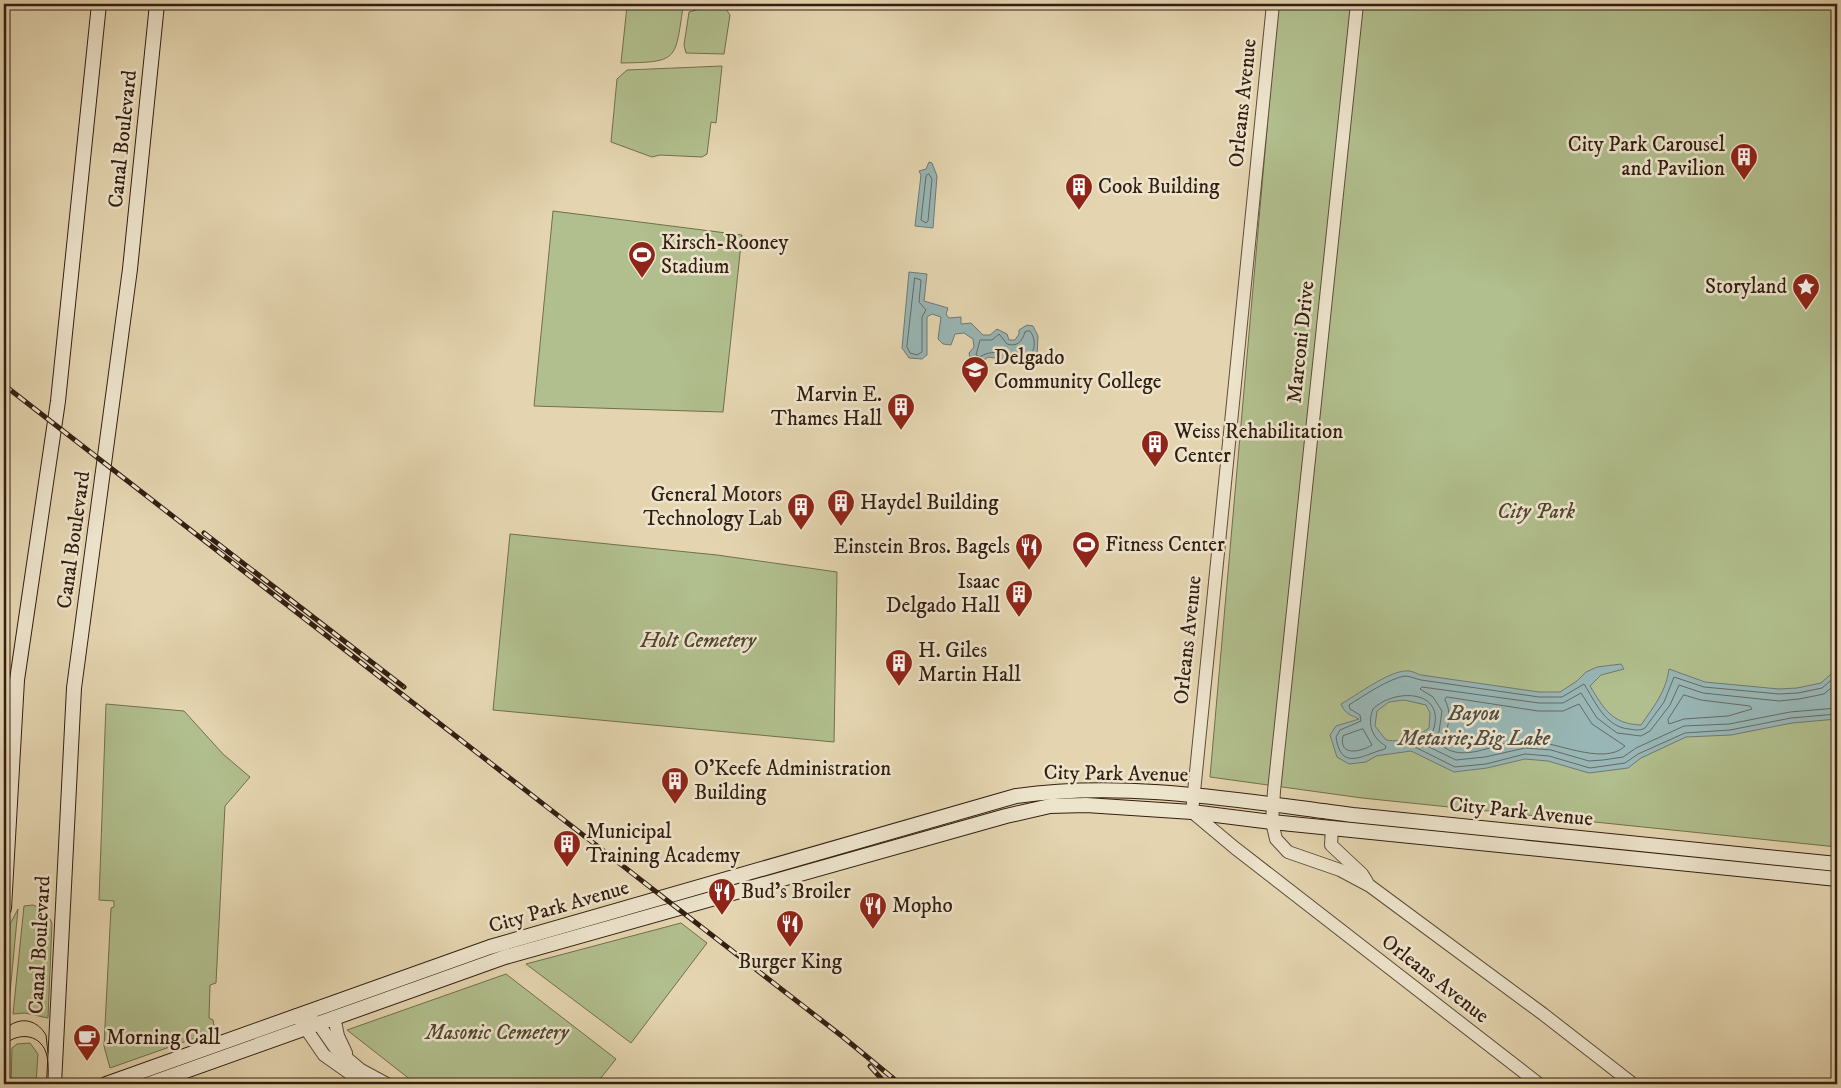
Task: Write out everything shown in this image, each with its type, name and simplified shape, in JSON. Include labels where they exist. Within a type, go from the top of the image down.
[{"type":"main road","name":"Canal Boulevard","points":[[4,908],[17,680],[58,401],[99,4]]},
{"type":"main road","name":"Canal Boulevard","points":[[54,1084],[74,688],[130,270],[157,4]]},
{"type":"main road","name":"City Park Avenue","points":[[106,1084],[490,947],[1016,796],[1081,790],[1192,795],[1273,803],[1362,816],[1837,864]]},
{"type":"main road","points":[[1198,812],[1249,810],[1273,803]]},
{"type":"main road","name":"City Park Avenue","points":[[149,1084],[334,1017],[506,958],[1006,816],[1050,806],[1086,805],[1198,812],[1272,822],[1837,878]]},
{"type":"street","name":"Orleans Avenue","points":[[1273,4],[1192,795],[1198,812],[1239,851],[1539,1084]]},
{"type":"street","name":"Marconi Drive","points":[[1273,803],[1357,4]]},
{"type":"street","name":"Orleans Avenue","points":[[1273,803],[1272,822],[1276,839],[1288,852],[1340,870],[1370,886],[1543,1014],[1632,1084]]},
{"type":"street","points":[[1332,828],[1331,845],[1362,874],[1370,886]]},
{"type":"street","points":[[297,1015],[318,1023],[336,1049],[361,1070],[387,1084]]},
{"type":"street","points":[[297,1015],[324,1055],[365,1084]]},
{"type":"street","points":[[334,1017],[340,1043],[361,1070]]},
{"type":"green space","points":[[630,4],[683,7],[678,38],[675,48],[670,55],[664,59],[654,61],[621,63],[627,6]]},
{"type":"green space","name":"City Park","points":[[1278,4],[1837,4],[1837,847],[1362,798],[1210,777]]},
{"type":"green space","points":[[707,7],[726,9],[730,15],[724,54],[686,53],[684,45],[689,12]]},
{"type":"green space","points":[[722,66],[716,123],[711,122],[707,154],[702,157],[660,155],[652,157],[611,142],[617,79],[627,70]]},
{"type":"green space","name":"Kirsch-Rooney Stadium","points":[[553,211],[742,235],[723,412],[534,406]]},
{"type":"green space","name":"Holt Cemetery","points":[[510,534],[717,555],[837,572],[834,742],[493,710]]},
{"type":"green space","points":[[4,678],[17,680],[4,908]]},
{"type":"green space","points":[[106,704],[184,711],[223,754],[250,777],[225,806],[216,983],[210,985],[209,1018],[213,1020],[215,1031],[110,1068],[104,1046],[111,908],[114,907],[114,901],[99,900]]},
{"type":"green space","points":[[33,905],[45,910],[52,923],[48,1018],[25,1013],[13,1014],[24,906]]},
{"type":"green space","points":[[18,909],[8,1014],[5,1014],[10,924]]},
{"type":"green space","name":"Masonic Cemetery","points":[[681,923],[707,943],[631,1043],[526,964]]},
{"type":"green space","name":"Masonic Cemetery","points":[[506,974],[616,1059],[596,1084],[416,1084],[347,1030]]},
{"type":"green space","points":[[30,1043],[38,1054],[36,1084],[11,1084],[12,1048],[17,1044]]},
{"type":"water","points":[[929,162],[932,163],[937,176],[933,228],[915,226],[921,175],[919,171],[926,169]]},
{"type":"water","points":[[909,272],[927,274],[924,301],[948,308],[946,314],[949,318],[961,317],[961,324],[971,323],[983,335],[990,335],[997,329],[1007,334],[1009,340],[1015,340],[1019,330],[1027,325],[1033,326],[1038,336],[1037,357],[1020,361],[988,357],[982,362],[970,358],[969,353],[974,347],[973,339],[964,333],[955,334],[951,345],[943,344],[938,339],[941,317],[932,314],[927,317],[927,355],[922,359],[909,358],[902,348]]},
{"type":"water","name":"Bayou Metairie;Big Lake","points":[[1621,664],[1624,669],[1601,675],[1590,686],[1610,714],[1623,722],[1641,725],[1662,692],[1669,669],[1705,682],[1779,689],[1797,688],[1821,683],[1837,669],[1837,719],[1792,723],[1731,735],[1686,737],[1641,758],[1628,768],[1589,773],[1548,761],[1525,759],[1487,768],[1454,772],[1411,751],[1376,756],[1366,762],[1349,764],[1337,757],[1330,735],[1336,726],[1359,719],[1346,712],[1341,704],[1382,679],[1399,672],[1410,671],[1421,675],[1539,692],[1560,692],[1577,681],[1586,672],[1597,667]],"holes":[[[1404,700],[1426,705],[1430,713],[1429,728],[1419,735],[1398,741],[1386,740],[1375,726],[1377,711],[1389,702]]]},
{"type":"tram line","points":[[4,1030],[15,1022],[32,1022],[42,1029],[46,1035],[48,1053]]},
{"type":"tram line","points":[[4,1045],[16,1038],[23,1037],[35,1039],[40,1043],[47,1056],[48,1084]]},
{"type":"railway","points":[[4,385],[843,1037],[900,1084]]},
{"type":"railway","points":[[204,533],[404,687]]},
{"type":"railway","points":[[870,1066],[886,1084]]},
{"type":"place","name":"City Park Carousel and Pavilion","points":[[1744,181]]},
{"type":"place","name":"Cook Building","points":[[1079,211]]},
{"type":"place","name":"Kirsch-Rooney Stadium","points":[[642,279]]},
{"type":"place","name":"Storyland","points":[[1806,311]]},
{"type":"place","name":"Delgado Community College","points":[[975,394]]},
{"type":"place","name":"Marvin E. Thames Hall","points":[[901,431]]},
{"type":"place","name":"Weiss Rehabilitation Center","points":[[1155,468]]},
{"type":"place","name":"Haydel Building","points":[[841,527]]},
{"type":"place","name":"General Motors Technology Lab","points":[[801,531]]},
{"type":"place","name":"Fitness Center","points":[[1086,569]]},
{"type":"place","name":"Einstein Bros. Bagels","points":[[1029,571]]},
{"type":"place","name":"Isaac Delgado Hall","points":[[1019,618]]},
{"type":"place","name":"H. Giles Martin Hall","points":[[899,687]]},
{"type":"place","name":"O'Keefe Administration Building","points":[[675,805]]},
{"type":"place","name":"Municipal Training Academy","points":[[567,868]]},
{"type":"place","name":"Bud's Broiler","points":[[722,916]]},
{"type":"place","name":"Mopho","points":[[873,930]]},
{"type":"place","name":"Burger King","points":[[790,948]]},
{"type":"place","name":"Morning Call","points":[[87,1062]]}]
